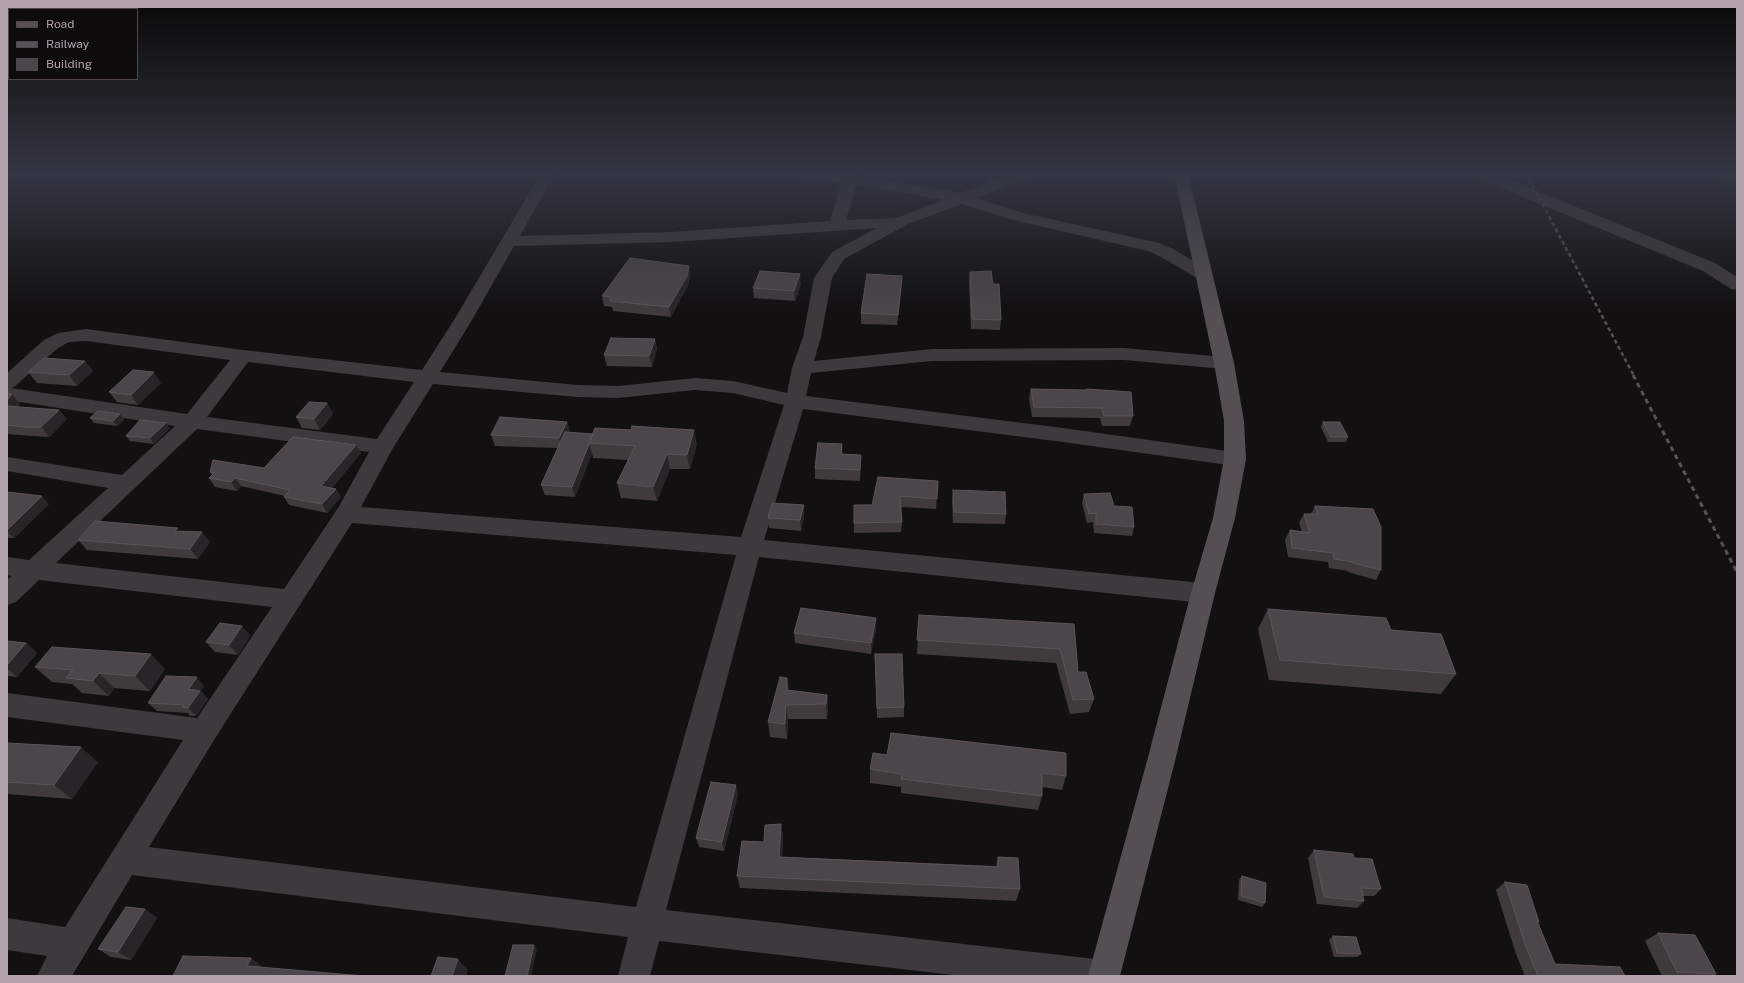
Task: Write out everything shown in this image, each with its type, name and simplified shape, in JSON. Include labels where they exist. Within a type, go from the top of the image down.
[{"type":"main road","points":[[1104,976],[1161,761],[1202,593],[1224,518],[1235,459],[1234,421],[1224,363],[1191,219]]},
{"type":"street","points":[[53,976],[204,731],[346,514],[383,447],[463,320],[521,219]]},
{"type":"street","points":[[837,226],[839,219]]},
{"type":"street","points":[[634,976],[750,547],[795,401],[802,368],[812,337],[823,278],[838,256],[907,219]]},
{"type":"street","points":[[1028,219],[1153,247],[1167,252],[1203,274]]},
{"type":"street","points":[[1590,219],[1710,267],[1737,285]]},
{"type":"street","points":[[508,241],[672,237],[902,221]]},
{"type":"street","points":[[7,383],[51,344],[64,337],[86,335],[243,356],[427,377],[577,391],[618,392],[695,384],[733,387],[795,401],[1063,435],[1235,459]]},
{"type":"street","points":[[802,368],[932,355],[1124,354],[1224,363]]},
{"type":"street","points":[[7,595],[192,422],[243,356]]},
{"type":"street","points":[[7,394],[192,422],[383,447]]},
{"type":"street","points":[[7,464],[126,483]]},
{"type":"street","points":[[346,514],[750,547],[1202,593]]},
{"type":"street","points":[[7,566],[291,599]]},
{"type":"street","points":[[7,705],[204,731]]},
{"type":"street","points":[[124,859],[647,924],[1104,976]]},
{"type":"street","points":[[7,934],[72,944]]},
{"type":"building","points":[[630,258],[689,266],[687,276],[669,307],[610,301],[612,297],[602,296]]},
{"type":"building","points":[[760,271],[800,274],[794,291],[753,288]]},
{"type":"building","points":[[991,271],[993,284],[999,284],[1001,320],[972,319],[970,272]]},
{"type":"building","points":[[867,274],[902,276],[898,315],[861,313]]},
{"type":"building","points":[[611,338],[655,339],[649,356],[604,355]]},
{"type":"building","points":[[44,358],[85,361],[69,375],[28,372]]},
{"type":"building","points":[[133,370],[154,372],[131,395],[109,392]]},
{"type":"building","points":[[1031,389],[1086,389],[1131,392],[1133,416],[1104,416],[1102,408],[1034,407]]},
{"type":"building","points":[[7,394],[12,394],[7,400]]},
{"type":"building","points":[[309,402],[327,403],[314,419],[296,417]]},
{"type":"building","points":[[7,406],[59,410],[41,427],[25,427],[7,425]]},
{"type":"building","points":[[98,411],[120,414],[113,421],[90,418]]},
{"type":"building","points":[[500,417],[567,422],[559,438],[491,435]]},
{"type":"building","points":[[140,420],[166,423],[150,438],[126,436]]},
{"type":"building","points":[[1323,422],[1340,422],[1348,437],[1331,437]]},
{"type":"building","points":[[632,426],[694,430],[687,455],[667,454],[653,487],[617,483],[635,446],[589,443],[595,428],[631,430]]},
{"type":"building","points":[[565,432],[593,434],[572,487],[541,485]]},
{"type":"building","points":[[293,437],[356,445],[321,486],[336,489],[322,504],[284,497],[290,490],[235,478],[231,482],[209,478],[214,473],[210,472],[213,460],[264,468]]},
{"type":"building","points":[[818,443],[842,444],[841,454],[861,455],[860,470],[815,468]]},
{"type":"building","points":[[878,477],[938,481],[937,499],[900,496],[902,522],[854,523],[854,505],[872,505]]},
{"type":"building","points":[[953,490],[1005,492],[1006,514],[954,512]]},
{"type":"building","points":[[7,492],[42,496],[7,530]]},
{"type":"building","points":[[1110,493],[1114,506],[1132,507],[1134,527],[1096,524],[1096,513],[1089,514],[1084,494]]},
{"type":"building","points":[[772,503],[804,505],[800,520],[768,518]]},
{"type":"building","points":[[1315,506],[1373,509],[1381,527],[1381,570],[1353,562],[1334,559],[1333,553],[1292,548],[1290,530],[1310,533],[1304,514],[1318,514]]},
{"type":"building","points":[[95,521],[178,528],[175,531],[202,532],[190,549],[78,540]]},
{"type":"building","points":[[801,608],[876,618],[871,643],[794,633]]},
{"type":"building","points":[[1268,609],[1386,618],[1391,630],[1441,634],[1456,674],[1280,660]]},
{"type":"building","points":[[919,615],[1074,624],[1078,672],[1086,672],[1094,699],[1073,700],[1060,649],[917,640]]},
{"type":"building","points":[[220,623],[242,626],[229,645],[206,642]]},
{"type":"building","points":[[7,641],[26,643],[7,665]]},
{"type":"building","points":[[52,647],[151,654],[135,676],[99,673],[93,681],[66,678],[73,670],[35,667]]},
{"type":"building","points":[[875,654],[902,654],[904,707],[877,708]]},
{"type":"building","points":[[166,676],[197,677],[189,689],[200,691],[188,708],[182,707],[184,705],[148,703]]},
{"type":"building","points":[[780,677],[787,678],[787,690],[827,695],[826,704],[786,705],[785,724],[768,722]]},
{"type":"building","points":[[891,733],[1066,753],[1066,776],[1042,773],[1042,796],[901,779],[902,774],[870,769],[873,753],[887,755]]},
{"type":"building","points":[[7,743],[81,747],[54,785],[7,782]]},
{"type":"building","points":[[711,782],[736,785],[722,842],[696,838]]},
{"type":"building","points":[[781,824],[779,857],[998,867],[998,857],[1018,858],[1020,889],[737,876],[742,841],[764,842],[765,825]]},
{"type":"building","points":[[1314,850],[1353,854],[1354,858],[1372,859],[1381,889],[1361,888],[1364,901],[1324,897]]},
{"type":"building","points":[[1242,876],[1266,883],[1265,903],[1241,896]]},
{"type":"building","points":[[1505,882],[1527,885],[1539,922],[1537,921],[1555,964],[1620,967],[1625,976],[1538,976],[1526,947]]},
{"type":"building","points":[[126,907],[145,909],[118,952],[98,949]]},
{"type":"building","points":[[1658,933],[1695,935],[1716,974],[1677,972]]},
{"type":"building","points":[[1333,936],[1356,937],[1361,954],[1337,953]]},
{"type":"building","points":[[513,945],[534,945],[527,976],[505,976]]},
{"type":"building","points":[[183,956],[251,958],[247,966],[364,976],[173,976]]},
{"type":"building","points":[[438,957],[458,959],[452,976],[431,976]]},
{"type":"railway","points":[[1550,219],[1634,376]]},
{"type":"railway","points":[[1633,375],[1737,572]]}]
